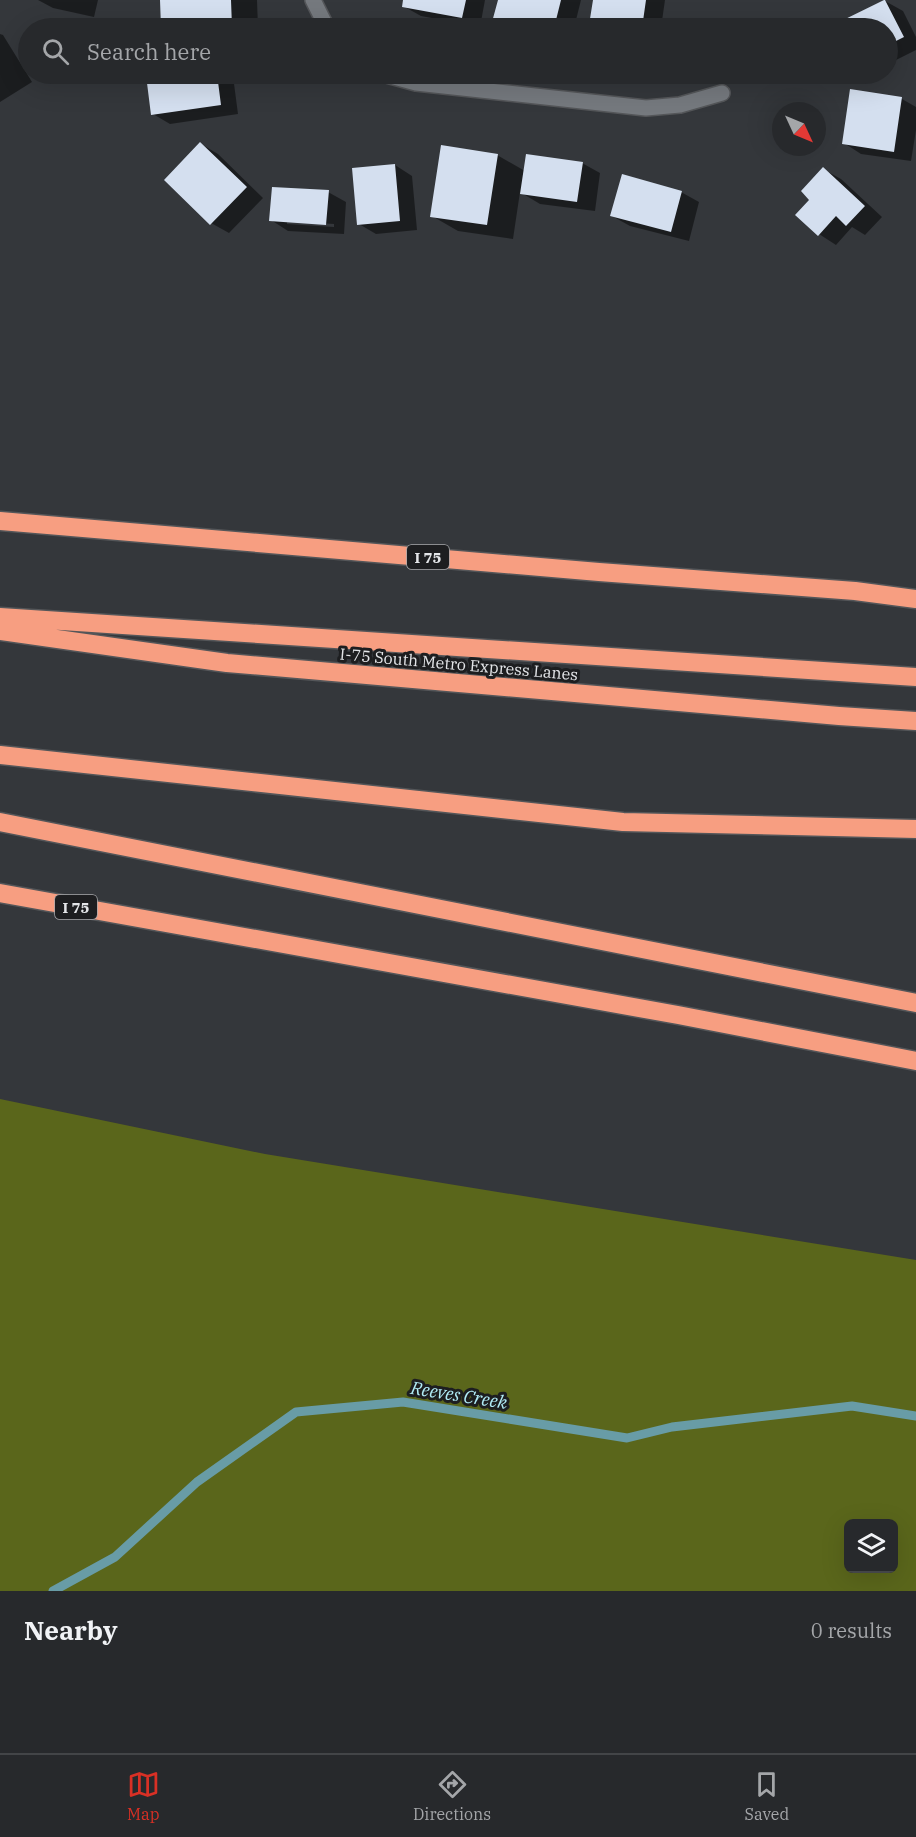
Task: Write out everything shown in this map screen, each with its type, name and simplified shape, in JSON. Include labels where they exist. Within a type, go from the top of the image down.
[{"type":"highway","name":"I 75","points":[[0,521],[600,572],[855,591],[916,599]]},
{"type":"highway","points":[[855,591],[916,593]]},
{"type":"highway","points":[[0,617],[916,677]]},
{"type":"highway","name":"I-75 South Metro Express Lanes","points":[[0,631],[227,663],[916,721]]},
{"type":"highway","points":[[0,755],[622,822],[916,829]]},
{"type":"highway","points":[[0,822],[916,1003]]},
{"type":"highway","name":"I 75","points":[[0,893],[916,1060]]},
{"type":"street","points":[[313,0],[322,18]]},
{"type":"street","points":[[426,84],[646,108],[680,105],[722,93]]},
{"type":"green space","points":[[0,1099],[265,1154],[916,1260],[916,1591],[0,1591]]},
{"type":"building","points":[[160,0],[231,0],[232,18],[161,18]]},
{"type":"building","points":[[403,0],[466,0],[462,18],[402,7]]},
{"type":"building","points":[[498,0],[561,0],[556,18],[493,18]]},
{"type":"building","points":[[593,0],[646,0],[643,18],[590,18]]},
{"type":"building","points":[[885,0],[894,18],[848,18]]},
{"type":"building","points":[[898,25],[904,37],[898,40]]},
{"type":"building","points":[[147,84],[218,84],[221,105],[151,115]]},
{"type":"building","points":[[850,89],[902,97],[894,152],[842,144]]},
{"type":"building","points":[[200,142],[247,187],[210,225],[164,180]]},
{"type":"building","points":[[441,145],[498,154],[487,225],[430,217]]},
{"type":"building","points":[[526,154],[583,162],[577,202],[520,194]]},
{"type":"building","points":[[395,164],[400,221],[357,225],[352,168]]},
{"type":"building","points":[[823,167],[865,206],[846,226],[836,216],[818,236],[795,215],[809,200],[801,191]]},
{"type":"building","points":[[622,174],[682,191],[671,232],[610,216]]},
{"type":"building","points":[[272,187],[329,190],[326,225],[269,221]]},
{"type":"waterway","name":"Reeves Creek","points":[[53,1591],[115,1557],[197,1482],[296,1412],[403,1402],[627,1438],[672,1427],[852,1406],[916,1416]]}]
